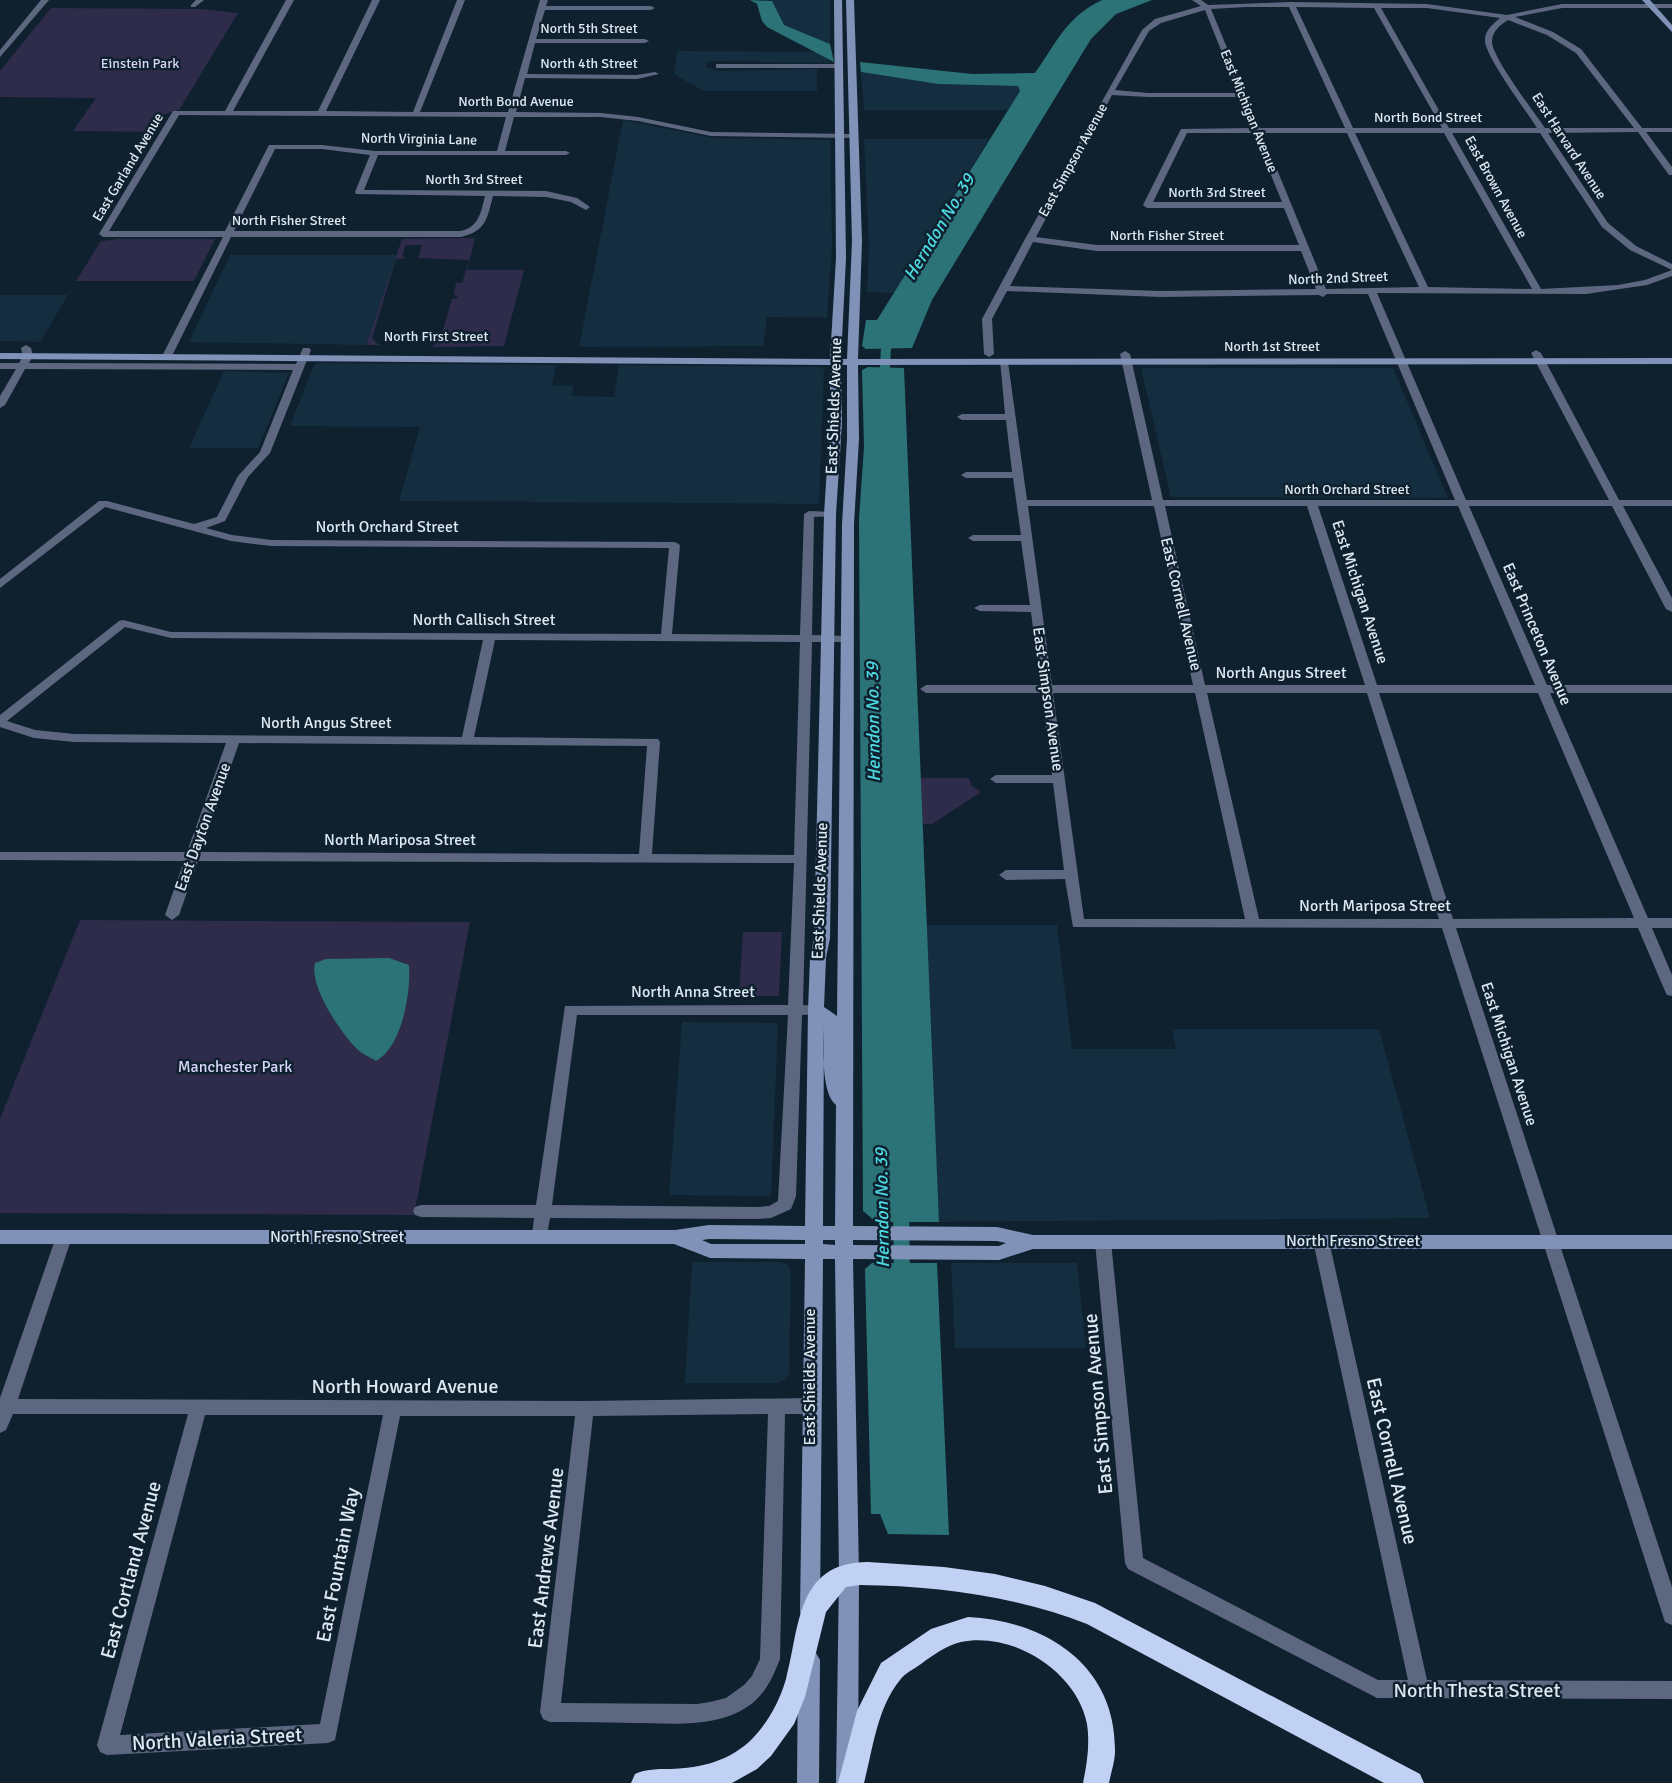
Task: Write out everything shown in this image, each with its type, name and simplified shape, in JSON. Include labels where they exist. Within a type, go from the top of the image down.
[{"type":"highway","points":[[644,1783],[710,1778],[731,1771],[752,1758],[781,1724],[791,1701],[802,1662],[810,1617],[831,1584],[849,1575],[944,1577],[981,1582],[1059,1600],[1095,1615],[1411,1783]]},
{"type":"highway","points":[[849,1783],[874,1699],[891,1670],[939,1637],[968,1629],[1005,1633],[1040,1646],[1071,1668],[1088,1688],[1100,1722],[1102,1763],[1096,1783]]},
{"type":"main road","name":"East Shields Avenue","points":[[808,1783],[811,1242],[816,1010],[818,958],[822,938],[826,639],[836,423],[835,358],[842,258],[838,0]]},
{"type":"main road","name":"East Shields Avenue","points":[[849,1783],[849,1575],[844,1243],[847,639],[848,524],[853,439],[852,358],[857,241],[850,0]]},
{"type":"main road","points":[[1648,3],[1672,30]]},
{"type":"main road","points":[[838,33],[845,39],[846,55],[852,57]]},
{"type":"main road","points":[[839,66],[846,70],[846,77],[852,80]]},
{"type":"main road","name":"North First Street","points":[[0,348],[26,357]]},
{"type":"main road","points":[[593,360],[603,356],[649,356],[655,353]]},
{"type":"main road","name":"North First Street","points":[[302,359],[655,353],[835,358]]},
{"type":"main road","name":"North 1st Street","points":[[872,358],[1003,362],[1126,358],[1538,357],[1672,353]]},
{"type":"main road","name":"North First Street","points":[[0,356],[168,354],[302,359],[593,360],[872,358]]},
{"type":"main road","name":"North 1st Street","points":[[894,358],[989,354],[1092,354],[1126,358]]},
{"type":"main road","points":[[1003,362],[1011,357],[1092,354]]},
{"type":"main road","name":"North 1st Street","points":[[1538,357],[1672,361]]},
{"type":"main road","points":[[816,1010],[830,1018],[832,1024],[833,1076],[845,1117]]},
{"type":"main road","name":"North Fresno Street","points":[[844,1243],[875,1233],[997,1234],[1033,1242],[1672,1242]]},
{"type":"main road","name":"North Fresno Street","points":[[0,1237],[675,1237],[710,1251],[811,1242],[844,1243],[876,1253],[925,1254],[999,1254],[1033,1242]]},
{"type":"street","points":[[2,50],[45,0]]},
{"type":"street","points":[[193,6],[200,0]]},
{"type":"street","points":[[228,113],[290,0]]},
{"type":"street","points":[[321,114],[376,0]]},
{"type":"street","points":[[416,114],[461,0]]},
{"type":"street","points":[[1196,0],[1207,7]]},
{"type":"street","points":[[1507,18],[1530,10],[1562,6],[1648,3],[1672,6]]},
{"type":"street","points":[[500,153],[543,4],[651,8]]},
{"type":"street","points":[[1292,4],[1425,290]]},
{"type":"street","name":"East Simpson Avenue","points":[[989,354],[987,318],[1110,92],[1146,30],[1158,21],[1176,15],[1207,7],[1292,4],[1439,6],[1507,18],[1538,28],[1575,47],[1587,59],[1672,173]]},
{"type":"street","name":"East Brown Avenue","points":[[1376,5],[1537,290]]},
{"type":"street","name":"East Michigan Avenue","points":[[1207,7],[1323,294]]},
{"type":"street","name":"East Harvard Avenue","points":[[1507,18],[1493,28],[1487,44],[1605,225],[1633,248],[1672,267]]},
{"type":"street","name":"North 5th Street","points":[[532,41],[645,41]]},
{"type":"street","points":[[719,66],[839,66]]},
{"type":"street","name":"North 4th Street","points":[[522,76],[637,77],[655,74]]},
{"type":"street","points":[[1110,92],[1148,95],[1244,95]]},
{"type":"street","name":"North Bond Avenue","points":[[176,113],[510,114],[626,117],[711,134],[854,135]]},
{"type":"street","name":"East Garland Avenue","points":[[103,234],[176,113]]},
{"type":"street","name":"North Bond Street","points":[[1147,205],[1184,131],[1672,130]]},
{"type":"street","name":"North Virginia Lane","points":[[229,233],[272,147],[322,147],[375,153],[566,153]]},
{"type":"street","name":"North 3rd Street","points":[[375,153],[359,192],[546,194],[574,200],[586,207]]},
{"type":"street","name":"North Fisher Street","points":[[103,234],[474,233],[479,228],[490,193]]},
{"type":"street","name":"North 3rd Street","points":[[1147,205],[1286,205]]},
{"type":"street","points":[[168,354],[229,233]]},
{"type":"street","name":"North Fisher Street","points":[[1029,239],[1097,248],[1305,248]]},
{"type":"street","name":"North 2nd Street","points":[[1004,288],[1057,293],[1323,294],[1371,291],[1537,290],[1612,288],[1672,273]]},
{"type":"street","name":"East Princeton Avenue","points":[[1371,291],[1672,991]]},
{"type":"street","points":[[0,405],[26,357]]},
{"type":"street","points":[[0,366],[26,357],[302,359],[265,453],[243,476],[221,519],[210,525],[195,528]]},
{"type":"street","points":[[1538,357],[1672,609]]},
{"type":"street","name":"East Cornell Avenue","points":[[1126,358],[1253,924]]},
{"type":"street","name":"East Simpson Avenue","points":[[1003,362],[1078,924]]},
{"type":"street","points":[[962,417],[1010,417]]},
{"type":"street","points":[[966,475],[1018,475]]},
{"type":"street","name":"North Orchard Street","points":[[0,585],[103,503],[231,538],[271,543],[675,545],[666,638]]},
{"type":"street","name":"North Orchard Street","points":[[1022,503],[1672,503]]},
{"type":"street","name":"East Michigan Avenue","points":[[1312,504],[1672,1616]]},
{"type":"street","points":[[421,1211],[757,1213],[771,1212],[785,1204],[788,1196],[801,859],[808,514],[830,514]]},
{"type":"street","points":[[973,538],[1026,538]]},
{"type":"street","points":[[980,608],[1036,609]]},
{"type":"street","name":"North Callisch Street","points":[[0,722],[123,623],[171,635],[847,639]]},
{"type":"street","points":[[467,740],[490,637]]},
{"type":"street","name":"North Angus Street","points":[[926,689],[1672,689]]},
{"type":"street","name":"North Angus Street","points":[[0,722],[53,737],[654,742],[645,858]]},
{"type":"street","name":"East Dayton Avenue","points":[[172,915],[234,739]]},
{"type":"street","points":[[996,779],[1058,779]]},
{"type":"street","name":"North Mariposa Street","points":[[0,856],[801,859]]},
{"type":"street","points":[[1006,874],[1071,874]]},
{"type":"street","name":"North Mariposa Street","points":[[1078,924],[1672,923]]},
{"type":"street","name":"North Anna Street","points":[[543,1211],[570,1010],[816,1010]]},
{"type":"street","points":[[540,1236],[543,1211]]},
{"type":"street","points":[[0,1425],[3,1406],[64,1237]]},
{"type":"street","name":"East Cornell Avenue","points":[[1321,1241],[1420,1690]]},
{"type":"street","name":"East Simpson Avenue","points":[[1103,1242],[1134,1563]]},
{"type":"street","name":"North Howard Avenue","points":[[3,1406],[585,1409],[810,1406]]},
{"type":"street","name":"East Cortland Avenue","points":[[107,1745],[199,1406]]},
{"type":"street","name":"East Shields Avenue","points":[[550,1712],[697,1714],[717,1711],[729,1707],[750,1694],[762,1679],[770,1659],[777,1406]]},
{"type":"street","name":"East Fountain Way","points":[[328,1733],[393,1407]]},
{"type":"street","name":"East Andrews Avenue","points":[[550,1712],[585,1409]]},
{"type":"street","name":"North Thesta Street","points":[[1134,1563],[1377,1689],[1672,1690]]},
{"type":"street","name":"North Valeria Street","points":[[107,1745],[328,1733]]},
{"type":"shaded area","points":[[770,0],[830,0],[830,44],[784,25]]},
{"type":"shaded area","points":[[677,51],[818,52],[827,57],[831,63],[708,61],[705,67],[718,71],[817,69],[817,91],[703,91],[674,74]]},
{"type":"shaded area","points":[[861,72],[938,84],[1018,86],[1020,91],[1008,110],[864,110]]},
{"type":"shaded area","points":[[623,120],[713,138],[830,140],[832,246],[827,318],[767,317],[763,346],[579,347]]},
{"type":"shaded area","points":[[864,139],[989,139],[895,293],[867,292],[869,247]]},
{"type":"shaded area","points":[[230,255],[397,255],[366,345],[189,342]]},
{"type":"shaded area","points":[[0,295],[68,295],[40,342],[0,341]]},
{"type":"shaded area","points":[[318,363],[556,365],[552,385],[573,386],[572,396],[614,397],[619,365],[820,367],[824,369],[819,504],[399,501],[420,427],[290,426],[314,365]]},
{"type":"shaded area","points":[[1141,368],[1393,368],[1448,498],[1171,497]]},
{"type":"shaded area","points":[[224,371],[289,373],[258,448],[189,448]]},
{"type":"shaded area","points":[[925,925],[1057,925],[1072,1049],[1176,1049],[1172,1029],[1379,1029],[1430,1218],[939,1222]]},
{"type":"shaded area","points":[[682,1022],[778,1023],[771,1196],[669,1195]]},
{"type":"shaded area","points":[[692,1262],[781,1262],[788,1265],[791,1271],[789,1374],[786,1379],[778,1383],[685,1383]]},
{"type":"shaded area","points":[[951,1263],[1077,1263],[1086,1348],[955,1348]]},
{"type":"green space","name":"Einstein Park","points":[[51,8],[201,9],[238,13],[179,110],[161,115],[162,122],[156,132],[73,131],[96,98],[0,97],[0,71]]},
{"type":"green space","points":[[475,238],[467,270],[524,270],[504,346],[431,347],[440,340],[452,299],[457,299],[458,296],[454,295],[456,283],[462,283],[469,260],[418,258],[422,245],[406,245],[402,256],[406,258],[396,259],[372,338],[379,345],[366,345],[402,239]]},
{"type":"green space","points":[[215,239],[194,281],[76,281],[101,241]]},
{"type":"green space","points":[[920,778],[969,778],[972,786],[981,792],[932,824],[922,824]]},
{"type":"green space","name":"Manchester Park","points":[[80,920],[470,922],[414,1215],[0,1213],[0,1119]]},
{"type":"green space","points":[[743,932],[782,932],[779,996],[739,996]]},
{"type":"water","points":[[750,0],[772,1],[784,25],[830,44],[834,62],[767,27],[762,21],[757,4]]},
{"type":"water","points":[[1102,0],[1152,0],[1116,14],[1091,39],[932,300],[912,348],[866,349],[862,346],[866,320],[877,320],[1020,91],[1018,86],[938,84],[861,72],[860,62],[972,74],[1035,73],[1071,22],[1079,14]]},
{"type":"water","points":[[868,367],[904,368],[939,1222],[876,1222],[863,1211],[859,519],[864,447],[862,370]]},
{"type":"water","points":[[389,958],[409,965],[408,990],[398,1032],[385,1054],[376,1061],[357,1049],[342,1032],[327,1008],[314,973],[315,963],[326,959]]},
{"type":"water","points":[[872,1263],[937,1263],[949,1535],[888,1534],[880,1514],[871,1514],[865,1269]]},
{"type":"waterway","name":"Herndon No. 39","points":[[884,385],[886,348],[893,334]]},
{"type":"waterway","name":"Herndon No. 39","points":[[901,1205],[902,1279]]}]
